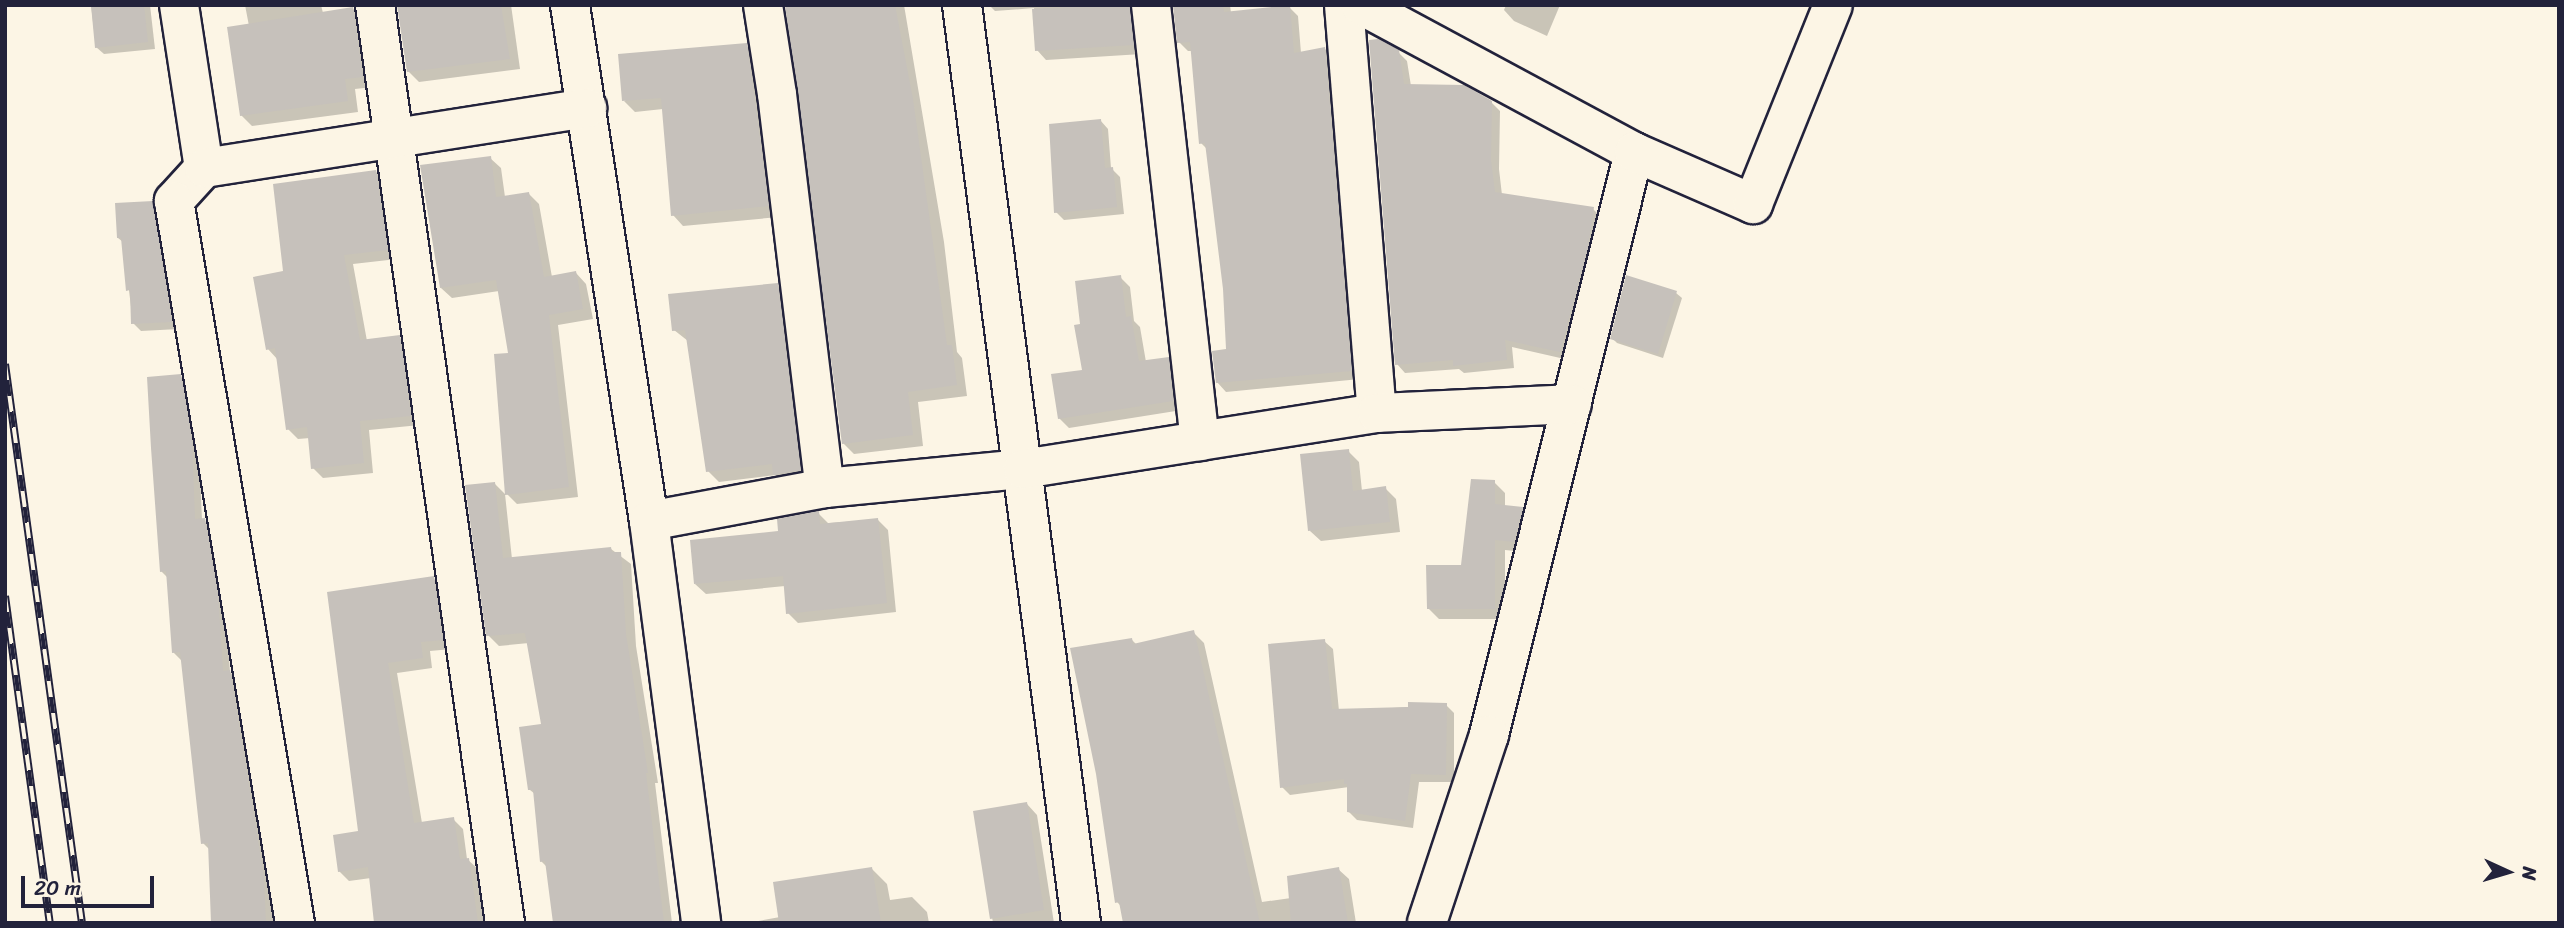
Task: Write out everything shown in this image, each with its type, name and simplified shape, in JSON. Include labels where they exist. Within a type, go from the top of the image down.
[{"type":"street","points":[[179,5],[204,167]]},
{"type":"street","points":[[375,5],[505,923]]},
{"type":"street","points":[[570,5],[649,521],[701,923]]},
{"type":"street","points":[[763,5],[778,94],[825,488]]},
{"type":"street","points":[[962,5],[1081,923]]},
{"type":"street","points":[[1150,5],[1200,441]]},
{"type":"street","points":[[1344,5],[1377,413]]},
{"type":"street","points":[[1360,5],[1634,152],[1753,204],[1833,5]]},
{"type":"street","points":[[295,923],[174,201],[204,167],[587,108]]},
{"type":"street","points":[[1427,923],[1489,735],[1634,152]]},
{"type":"street","points":[[649,521],[825,488],[1023,469],[1377,413],[1572,404]]},
{"type":"building","points":[[91,5],[144,5],[148,42],[95,48]]},
{"type":"building","points":[[397,5],[501,5],[510,59],[407,72]]},
{"type":"building","points":[[785,5],[895,5],[913,99],[947,345],[952,345],[957,385],[908,392],[913,435],[842,444]]},
{"type":"building","points":[[1130,5],[1134,45],[1035,51],[1032,9]]},
{"type":"building","points":[[1173,5],[1223,5],[1224,12],[1290,5],[1294,53],[1325,47],[1352,371],[1216,383],[1212,351],[1226,349],[1223,289],[1205,143],[1199,144],[1190,42],[1177,43]]},
{"type":"building","points":[[353,7],[363,77],[345,79],[348,101],[240,116],[227,27]]},
{"type":"building","points":[[1378,39],[1399,50],[1404,84],[1464,85],[1492,101],[1491,160],[1495,192],[1594,207],[1588,247],[1560,352],[1505,340],[1507,360],[1453,366],[1453,360],[1395,365],[1369,40]]},
{"type":"building","points":[[747,43],[769,206],[671,216],[661,98],[622,101],[618,54]]},
{"type":"building","points":[[1101,119],[1105,168],[1113,167],[1117,207],[1054,213],[1049,124]]},
{"type":"building","points":[[491,156],[496,197],[529,192],[544,277],[576,271],[583,309],[549,315],[569,487],[505,495],[494,354],[508,353],[496,280],[440,288],[420,165]]},
{"type":"building","points":[[376,170],[388,250],[344,255],[360,340],[400,335],[411,416],[360,421],[364,463],[311,469],[307,427],[286,430],[275,348],[266,350],[253,277],[283,271],[273,184]]},
{"type":"building","points":[[153,201],[172,322],[131,324],[130,290],[126,291],[121,238],[117,238],[115,203]]},
{"type":"building","points":[[1121,275],[1126,317],[1131,316],[1139,361],[1169,357],[1173,401],[1058,419],[1051,374],[1082,370],[1074,325],[1080,324],[1075,281]]},
{"type":"building","points":[[1626,275],[1677,291],[1658,354],[1610,339]]},
{"type":"building","points":[[778,283],[801,470],[773,475],[772,464],[706,472],[685,330],[672,331],[668,294]]},
{"type":"building","points":[[181,374],[192,440],[195,519],[205,518],[218,594],[223,671],[230,670],[264,877],[266,923],[211,923],[208,843],[201,844],[180,652],[172,653],[166,571],[160,572],[147,377]]},
{"type":"building","points":[[1349,449],[1353,491],[1386,486],[1390,522],[1308,531],[1300,454]]},
{"type":"building","points":[[1471,479],[1495,480],[1495,504],[1523,507],[1514,542],[1495,540],[1495,609],[1427,609],[1426,565],[1461,565]]},
{"type":"building","points":[[495,482],[503,558],[611,547],[612,552],[621,552],[626,634],[648,773],[664,923],[553,923],[545,861],[540,862],[533,790],[528,790],[519,727],[541,724],[525,633],[486,636],[465,485]]},
{"type":"building","points":[[819,511],[820,524],[878,518],[887,603],[786,614],[783,576],[694,584],[690,540],[778,531],[777,519]]},
{"type":"building","points":[[434,576],[443,640],[421,642],[423,658],[388,663],[414,823],[454,817],[460,859],[469,858],[478,923],[374,923],[368,867],[338,872],[333,835],[358,831],[327,592]]},
{"type":"building","points":[[1194,630],[1260,923],[1123,923],[1119,902],[1115,903],[1096,774],[1070,648],[1132,638],[1133,644]]},
{"type":"building","points":[[1325,639],[1332,709],[1408,707],[1408,702],[1447,703],[1446,775],[1411,774],[1405,821],[1347,812],[1347,784],[1344,784],[1344,779],[1280,788],[1268,644]]},
{"type":"building","points":[[1027,802],[1044,910],[990,919],[973,811]]},
{"type":"building","points":[[872,867],[881,923],[779,923],[773,882]]},
{"type":"building","points":[[1339,867],[1348,923],[1291,923],[1287,876]]},
{"type":"railway","points":[[5,364],[82,923]]},
{"type":"railway","points":[[5,596],[50,923]]}]
